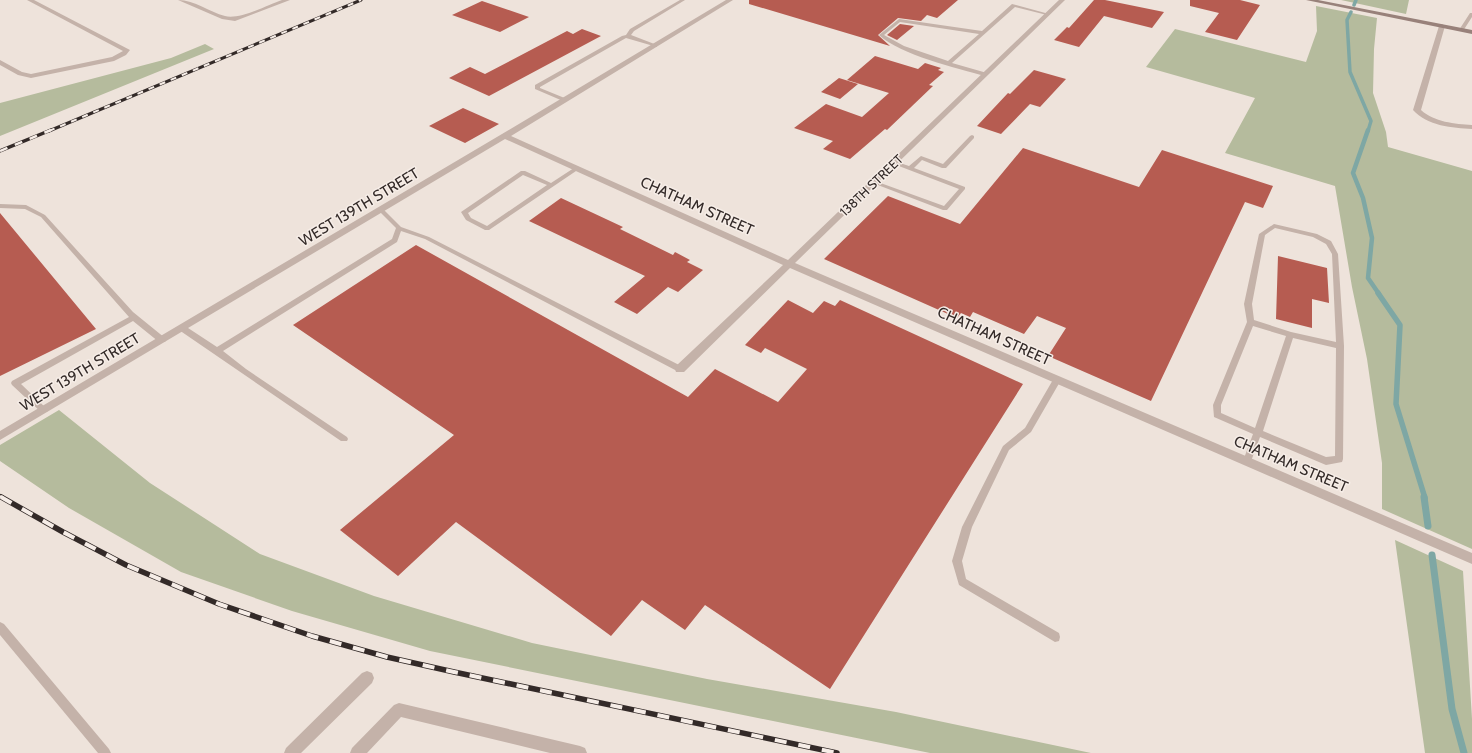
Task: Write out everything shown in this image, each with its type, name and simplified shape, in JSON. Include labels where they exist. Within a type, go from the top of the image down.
[{"type":"main road","points":[[1309,0],[1472,32]]},
{"type":"street","points":[[0,62],[20,74],[36,76],[114,59],[124,54],[127,50],[30,0]]},
{"type":"street","points":[[181,0],[224,18],[235,19],[287,0]]},
{"type":"street","name":"WEST 139TH STREET","points":[[0,436],[505,136],[730,0]]},
{"type":"street","name":"138TH STREET","points":[[680,369],[1062,0]]},
{"type":"street","points":[[1442,26],[1417,110],[1421,115],[1451,125],[1472,127]]},
{"type":"street","name":"CHATHAM STREET","points":[[505,136],[789,264],[1472,559]]},
{"type":"street","points":[[291,753],[367,678]]},
{"type":"street","points":[[357,753],[399,710],[580,753]]},
{"type":"lane","points":[[565,100],[538,89],[537,86],[628,36],[632,30],[683,0]]},
{"type":"lane","points":[[949,63],[983,33],[1013,3],[1048,14]]},
{"type":"lane","points":[[1461,30],[1472,14]]},
{"type":"lane","points":[[983,33],[899,20],[881,35],[888,41],[902,47],[986,74]]},
{"type":"lane","points":[[628,36],[655,46]]},
{"type":"lane","points":[[910,169],[921,158],[944,167],[972,137]]},
{"type":"lane","points":[[873,182],[944,209],[963,188],[894,163]]},
{"type":"lane","points":[[551,185],[523,172],[464,212],[468,219],[487,229],[577,168]]},
{"type":"lane","points":[[0,206],[26,207],[43,216],[134,317],[162,340]]},
{"type":"lane","points":[[381,210],[399,228],[427,238],[680,369]]},
{"type":"lane","points":[[1274,226],[1316,235],[1329,242],[1335,254],[1340,346],[1339,460],[1326,461],[1217,414],[1216,405],[1251,322],[1248,304],[1262,234],[1274,226]]},
{"type":"lane","points":[[217,351],[395,240],[399,228]]},
{"type":"lane","points":[[44,410],[15,383],[134,317]]},
{"type":"lane","points":[[1251,322],[1290,335],[1340,346]]},
{"type":"lane","points":[[182,328],[344,439]]},
{"type":"lane","points":[[1247,461],[1290,335]]},
{"type":"lane","points":[[1055,637],[962,582],[957,561],[967,527],[1006,448],[1028,430],[1057,380]]},
{"type":"lane","points":[[0,627],[106,753]]},
{"type":"green space","points":[[1341,0],[1409,0],[1406,14]]},
{"type":"green space","points":[[1316,6],[1377,18],[1374,49],[1373,93],[1386,132],[1388,147],[1472,171],[1472,549],[1382,509],[1382,463],[1367,359],[1352,287],[1335,186],[1225,153],[1255,98],[1146,67],[1175,29],[1306,62],[1317,31]]},
{"type":"green space","points":[[205,44],[214,49],[0,136],[0,103],[171,58]]},
{"type":"green space","points":[[59,410],[150,483],[260,554],[374,596],[532,643],[707,679],[896,712],[1091,753],[930,753],[430,651],[292,611],[181,572],[69,508],[0,461],[0,445]]},
{"type":"green space","points":[[1395,540],[1463,571],[1472,719],[1472,753],[1425,753]]},
{"type":"building","points":[[749,0],[958,0],[937,18],[927,15],[921,21],[898,18],[878,35],[890,46],[749,4]]},
{"type":"building","points":[[1094,0],[1105,0],[1164,12],[1152,28],[1104,16],[1079,47],[1054,40],[1067,27],[1069,28]]},
{"type":"building","points":[[1190,0],[1240,0],[1260,5],[1237,40],[1205,32],[1219,13],[1190,6]]},
{"type":"building","points":[[482,1],[529,17],[500,32],[452,15]]},
{"type":"building","points":[[900,24],[914,26],[897,40],[887,35]]},
{"type":"building","points":[[582,29],[601,36],[489,96],[449,78],[470,67],[485,74],[567,31],[573,34]]},
{"type":"building","points":[[875,56],[918,69],[925,63],[941,68],[938,70],[944,72],[929,85],[933,86],[887,130],[885,129],[850,159],[823,149],[833,141],[794,128],[826,104],[862,117],[889,93],[847,80]]},
{"type":"building","points":[[1034,70],[1066,79],[1040,107],[1030,104],[1001,134],[977,126],[1008,93],[1010,94]]},
{"type":"building","points":[[839,78],[858,84],[840,99],[821,92]]},
{"type":"building","points":[[463,108],[499,124],[465,143],[429,126]]},
{"type":"building","points":[[1023,148],[1139,187],[1162,150],[1273,186],[1263,208],[1245,202],[1151,401],[1048,356],[1066,328],[1037,316],[1024,334],[973,312],[970,317],[961,313],[957,318],[824,259],[888,196],[960,224]]},
{"type":"building","points":[[561,198],[623,227],[620,229],[673,255],[675,252],[690,260],[687,262],[703,270],[678,292],[668,287],[637,314],[614,302],[645,276],[529,221]]},
{"type":"building","points":[[0,213],[96,329],[0,376]]},
{"type":"building","points":[[416,245],[688,397],[715,369],[778,402],[807,369],[765,348],[761,353],[745,345],[788,300],[813,313],[824,301],[835,306],[840,300],[1023,384],[830,689],[705,605],[685,630],[642,600],[611,636],[456,522],[398,576],[340,530],[454,435],[293,325]]},
{"type":"building","points":[[1278,256],[1327,268],[1329,303],[1312,299],[1312,328],[1276,319]]},
{"type":"waterway","points":[[1354,5],[1356,0]]},
{"type":"waterway","points":[[1351,12],[1347,20],[1350,72],[1371,121],[1368,131]]},
{"type":"waterway","points":[[1368,130],[1353,173],[1363,198],[1372,238],[1368,278],[1379,294]]},
{"type":"waterway","points":[[1378,293],[1400,325],[1396,404],[1425,498]]},
{"type":"waterway","points":[[1424,497],[1428,526]]},
{"type":"waterway","points":[[1432,555],[1452,709],[1464,753]]},
{"type":"railway","points":[[49,131],[361,0]]},
{"type":"railway","points":[[0,151],[51,130]]},
{"type":"railway","points":[[1,497],[126,565],[219,604],[312,636],[387,657],[454,672],[837,753]]}]
